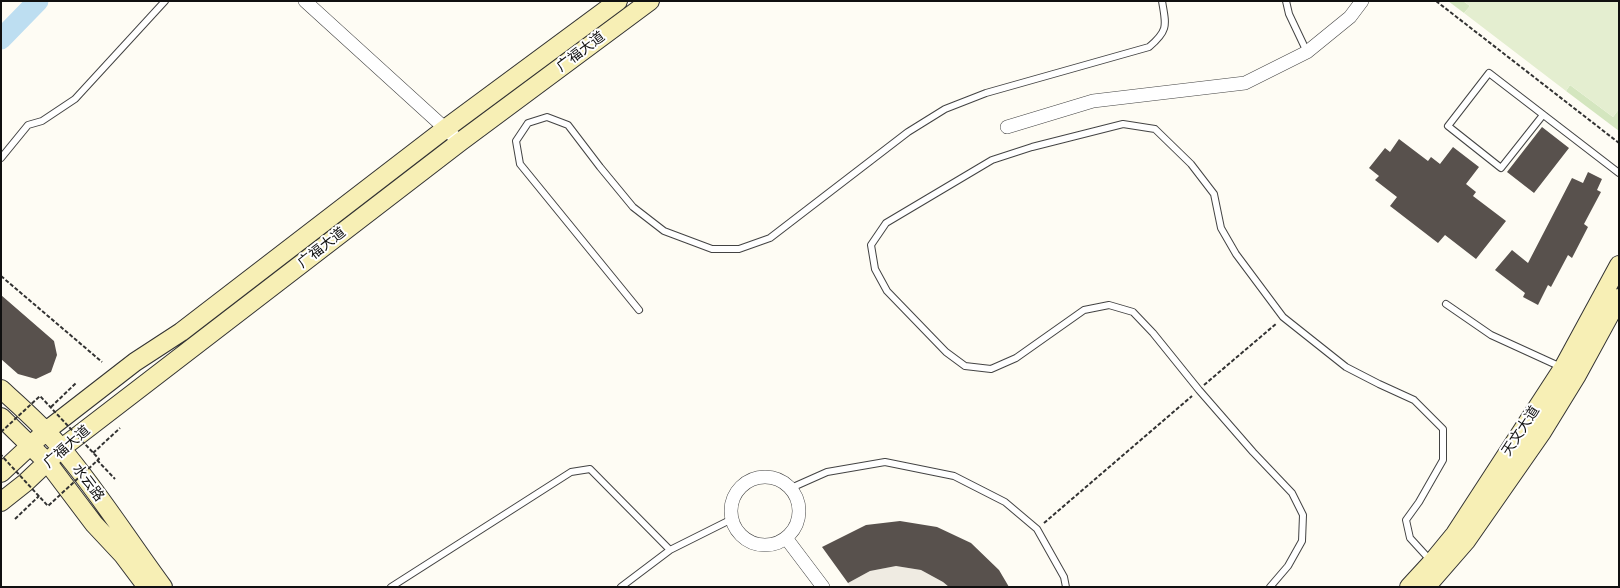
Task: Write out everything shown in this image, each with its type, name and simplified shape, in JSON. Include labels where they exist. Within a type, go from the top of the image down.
[{"type":"main road","name":"广福大道","points":[[1,473],[32,446],[46,431],[135,362],[181,332],[445,129],[618,1]]},
{"type":"main road","name":"广福大道","points":[[1,502],[48,462],[62,448],[460,142],[650,1]]},
{"type":"main road","name":"天文大道","points":[[1434,578],[1455,534],[1563,368],[1619,265]]},
{"type":"main road","name":"天文大道","points":[[1409,587],[1434,578],[1466,540],[1542,432],[1577,375],[1619,298]]},
{"type":"main road","name":"水云路","points":[[1,389],[62,448],[110,512],[163,587]]},
{"type":"main road","name":"水云路","points":[[1,417],[48,462],[94,524],[123,555],[147,587]]},
{"type":"street","points":[[305,1],[460,142]]},
{"type":"street","points":[[1007,127],[1093,101],[1245,83],[1307,52],[1350,17],[1362,1]]},
{"type":"street","points":[[771,476],[782,480],[791,488],[797,498],[800,509],[794,530],[786,538],[776,544],[765,545],[754,543],[744,538],[736,530],[732,519],[731,508],[733,498],[739,488],[748,480],[759,477],[771,476]]},
{"type":"street","points":[[786,538],[823,587]]},
{"type":"lane","points":[[1,158],[28,125],[42,121],[75,99],[165,1]]},
{"type":"lane","points":[[639,310],[520,164],[516,141],[528,123],[547,117],[568,125],[633,207],[664,231],[712,249],[738,249],[770,238],[908,132],[945,109],[986,93],[1149,47],[1161,37],[1166,24],[1162,1]]},
{"type":"lane","points":[[1286,1],[1289,14],[1307,52]]},
{"type":"lane","points":[[1543,115],[1501,168],[1448,126],[1489,73],[1619,173]]},
{"type":"lane","points":[[1270,587],[1288,566],[1302,541],[1303,515],[1292,493],[1253,452],[1199,390],[1153,333],[1133,312],[1108,305],[1084,310],[1016,358],[991,369],[965,366],[946,352],[887,291],[875,269],[871,245],[886,223],[992,160],[1032,147],[1123,124],[1156,129],[1191,164],[1214,194],[1221,228],[1236,254],[1283,317],[1346,367],[1414,400],[1443,429],[1443,460],[1419,502],[1406,520],[1410,538],[1434,578]]},
{"type":"lane","points":[[1446,304],[1491,335],[1563,368]]},
{"type":"lane","points":[[791,488],[827,472],[885,462],[954,476],[1005,502],[1037,529],[1064,577],[1066,587]]},
{"type":"lane","points":[[391,587],[571,472],[590,469],[670,550]]},
{"type":"lane","points":[[621,587],[670,550],[732,519]]},
{"type":"path","points":[[1436,1],[1619,143]]},
{"type":"path","points":[[1,276],[102,362]]},
{"type":"path","points":[[1037,529],[1283,317]]},
{"type":"path","points":[[51,407],[76,383]]},
{"type":"path","points":[[1,432],[40,396],[99,459],[97,460],[115,479]]},
{"type":"path","points":[[93,453],[120,428]]},
{"type":"path","points":[[1,455],[48,506],[97,460]]},
{"type":"path","points":[[15,519],[39,496]]},
{"type":"green space","points":[[1448,1],[1463,1],[1470,6],[1464,13]]},
{"type":"green space","points":[[1463,1],[1619,1],[1619,109],[1613,117],[1570,85],[1566,91],[1464,13],[1470,6]]},
{"type":"green space","points":[[1570,85],[1613,117],[1619,109],[1619,131],[1566,91]]},
{"type":"shaded area","points":[[896,566],[921,570],[949,587],[850,587],[848,583],[870,571]]},
{"type":"building","points":[[1542,127],[1569,148],[1534,193],[1507,172]]},
{"type":"building","points":[[1399,139],[1428,161],[1431,157],[1440,164],[1453,147],[1479,167],[1466,184],[1476,192],[1473,196],[1506,221],[1476,259],[1445,235],[1438,243],[1390,206],[1397,197],[1375,180],[1379,176],[1369,168],[1385,148],[1390,152]]},
{"type":"building","points":[[1588,172],[1602,179],[1597,190],[1601,192],[1584,224],[1588,227],[1572,258],[1568,255],[1551,287],[1548,285],[1538,305],[1523,297],[1525,293],[1495,270],[1512,250],[1528,263],[1572,178],[1583,183]]},
{"type":"building","points":[[1,295],[54,341],[57,355],[51,372],[36,379],[18,374],[1,359]]},
{"type":"building","points":[[900,521],[937,527],[971,543],[999,570],[1009,587],[949,587],[921,570],[896,566],[870,571],[848,583],[822,547],[866,525]]},
{"type":"waterway","points":[[1,39],[38,1]]}]
